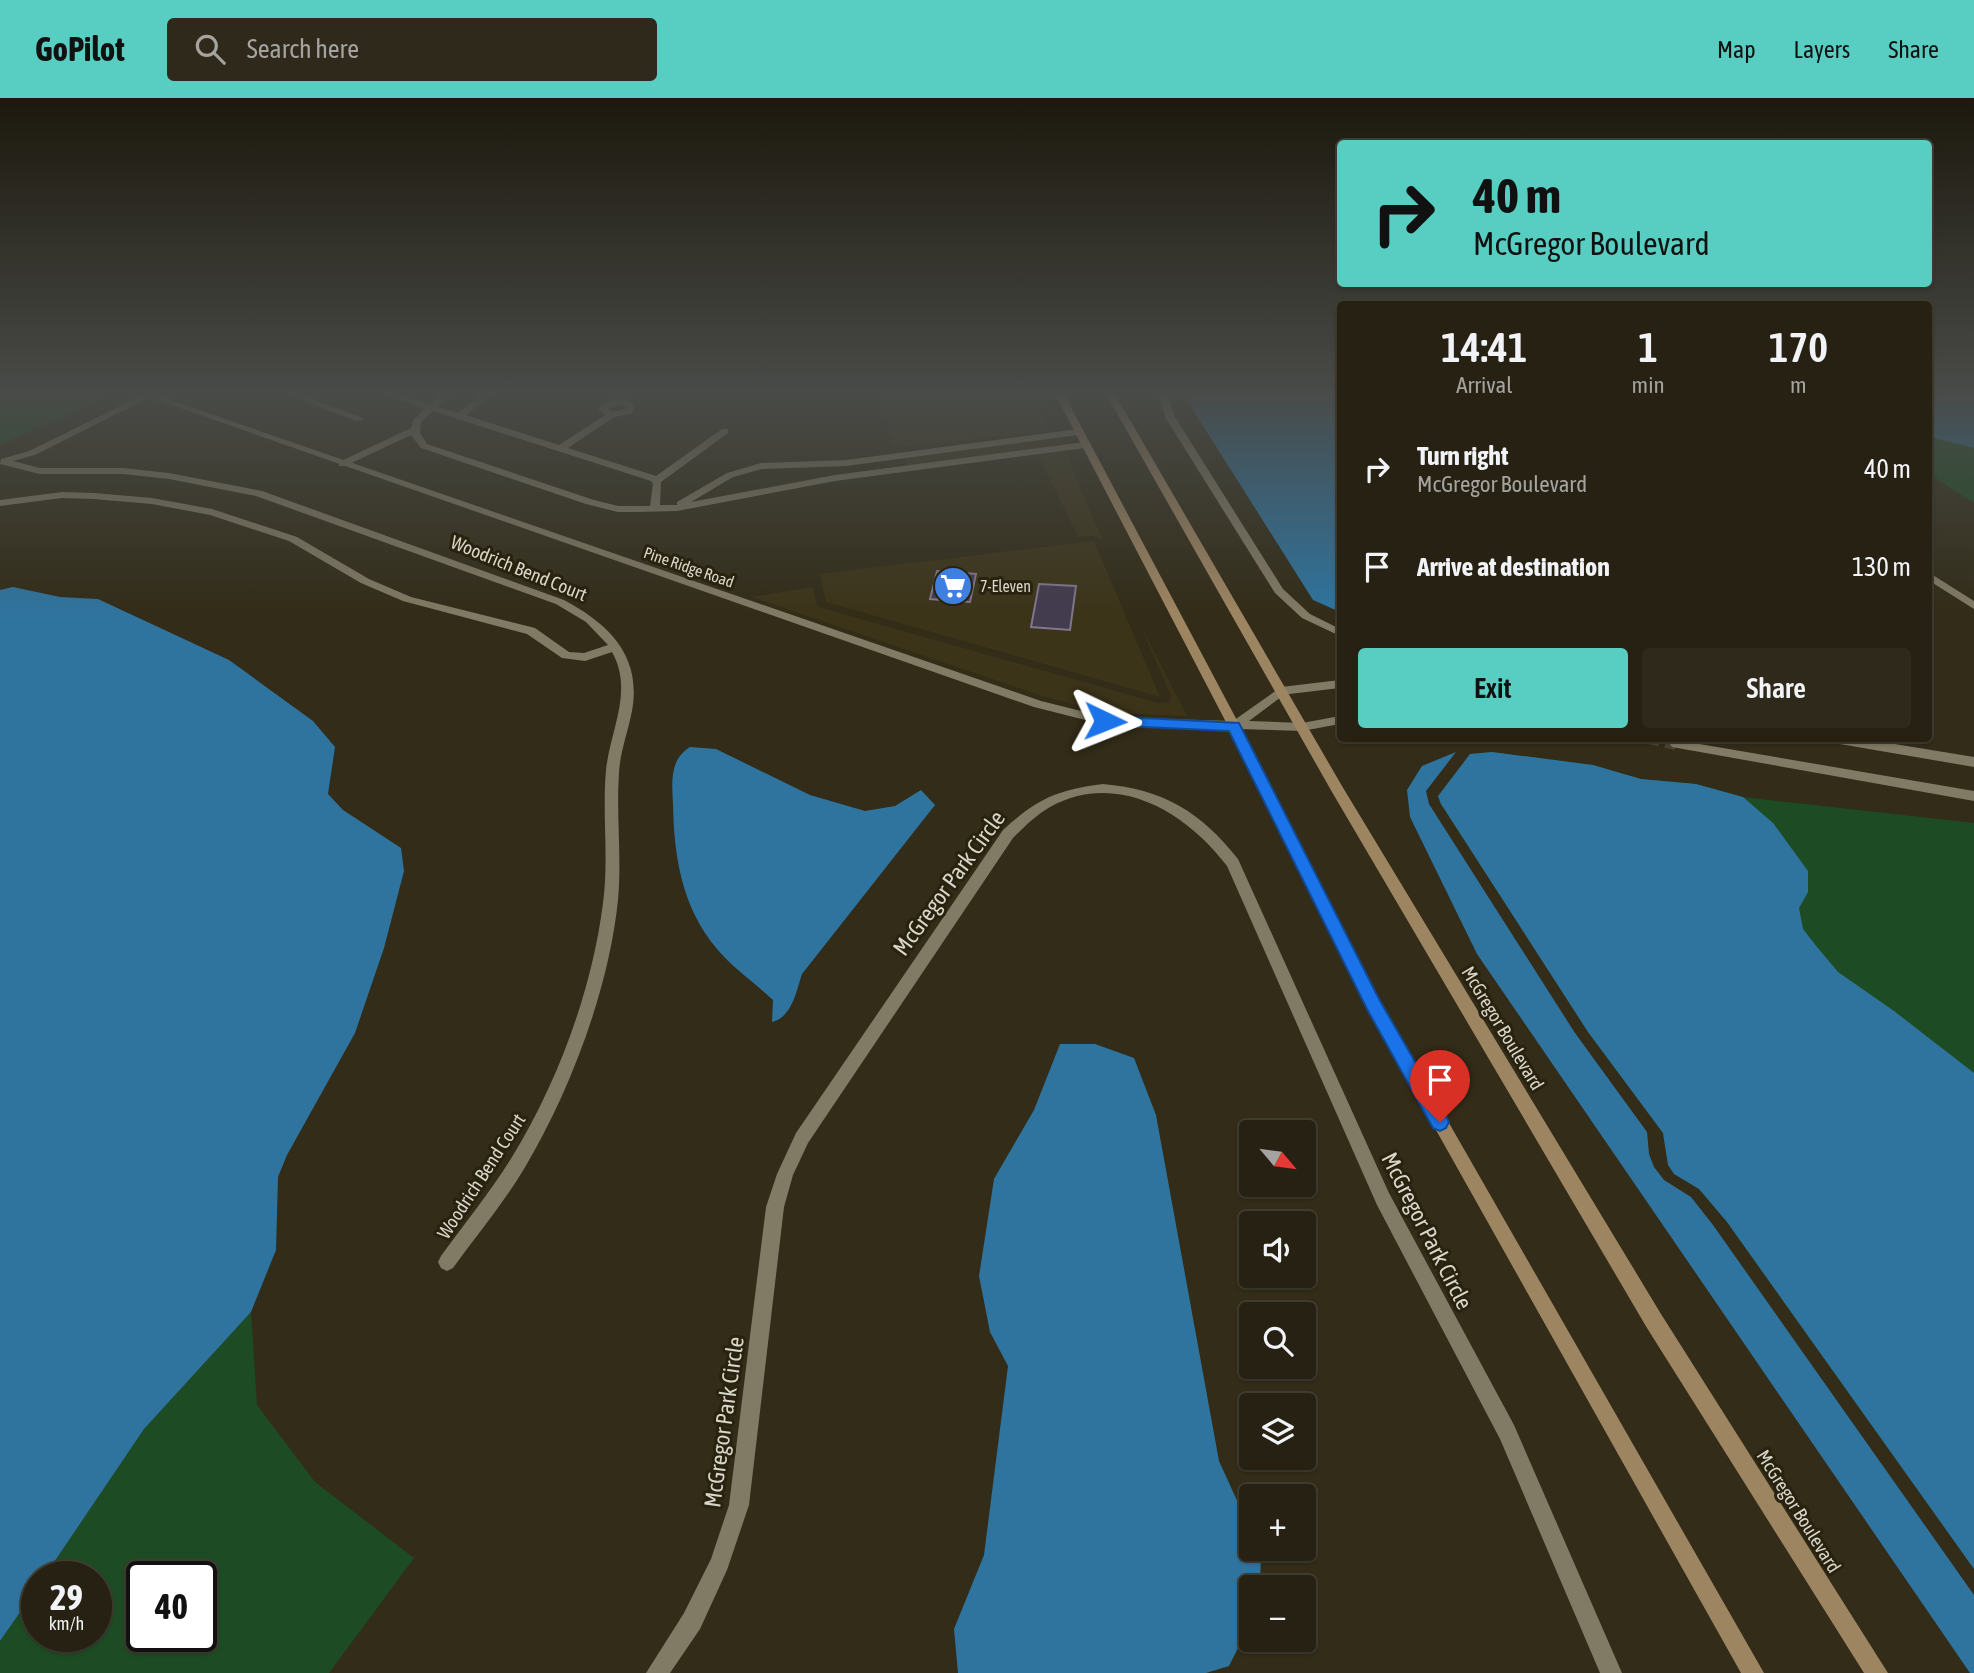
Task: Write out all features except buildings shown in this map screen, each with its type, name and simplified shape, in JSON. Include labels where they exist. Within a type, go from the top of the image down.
[{"type":"main road","points":[[1097,468],[1234,726],[1373,1004],[1753,1673]]},
{"type":"main road","name":"McGregor Boulevard","points":[[1152,468],[1302,727],[1654,1321],[1877,1673]]},
{"type":"street","name":"Woodrich Bend Court","points":[[23,468],[40,471],[123,471],[169,476],[258,493],[560,602],[597,624],[616,646],[627,670],[628,691],[613,764],[612,887],[600,956],[570,1049],[543,1115],[525,1151],[447,1262]]},
{"type":"street","name":"Pine Ridge Road","points":[[352,468],[1038,704],[1105,721],[1302,727],[1337,721]]},
{"type":"street","points":[[488,468],[618,509],[677,508],[917,468]]},
{"type":"street","points":[[616,468],[656,481]]},
{"type":"street","points":[[656,481],[674,468]]},
{"type":"street","points":[[677,508],[730,475],[762,468]]},
{"type":"street","points":[[769,468],[777,491]]},
{"type":"street","points":[[868,468],[869,474]]},
{"type":"street","points":[[1201,468],[1266,573],[1291,603],[1306,616],[1337,632]]},
{"type":"street","points":[[655,507],[658,484],[656,481]]},
{"type":"street","points":[[0,503],[62,495],[94,496],[152,501],[212,512],[293,539],[365,582],[407,600],[531,631],[566,655],[585,657],[616,646]]},
{"type":"street","points":[[1932,578],[1974,606]]},
{"type":"street","points":[[1234,726],[1281,691],[1337,684]]},
{"type":"street","points":[[1852,742],[1974,762]]},
{"type":"street","points":[[1676,744],[1974,796]]},
{"type":"street","name":"McGregor Park Circle","points":[[657,1673],[692,1621],[720,1563],[739,1505],[775,1207],[785,1174],[802,1138],[1008,834],[1027,816],[1050,801],[1079,792],[1111,790],[1143,794],[1167,803],[1196,820],[1219,842],[1233,863],[1382,1199],[1507,1432],[1611,1673]]},
{"type":"shaded area","points":[[907,468],[935,468],[908,471]]},
{"type":"shaded area","points":[[1045,468],[1072,468],[1103,540],[1094,536],[1078,537]]},
{"type":"shaded area","points":[[1094,541],[1160,697],[826,602],[820,574]]},
{"type":"shaded area","points":[[813,587],[817,605],[822,608],[1158,703],[1169,702],[1171,696],[1139,622],[1187,716],[1107,713],[1042,696],[752,597]]},
{"type":"green space","points":[[1932,468],[1974,468],[1974,503],[1932,476]]},
{"type":"green space","points":[[1492,752],[1593,765],[1641,779],[1696,784],[1743,797],[1974,823],[1974,1569],[1727,1222],[1699,1189],[1674,1174],[1668,1165],[1663,1133],[1588,1032],[1441,804],[1438,797],[1470,754]]},
{"type":"green space","points":[[251,1312],[257,1405],[315,1482],[414,1558],[329,1673],[0,1673],[0,1641],[21,1611],[21,1652],[112,1652],[112,1561],[55,1561],[144,1429]]},
{"type":"water","points":[[1229,468],[1337,468],[1337,611],[1313,600]]},
{"type":"water","points":[[13,587],[60,597],[98,599],[229,660],[313,721],[335,747],[328,794],[343,810],[401,848],[404,871],[384,948],[355,1033],[287,1155],[278,1177],[276,1250],[251,1312],[144,1429],[55,1561],[21,1561],[21,1611],[0,1641],[0,590]]},
{"type":"water","points":[[690,747],[716,749],[810,795],[865,811],[895,806],[921,790],[935,805],[802,974],[789,1009],[772,1022],[773,1000],[717,949],[695,916],[682,881],[675,844],[672,780],[678,758]]},
{"type":"water","points":[[1456,752],[1426,791],[1429,804],[1575,1033],[1647,1132],[1649,1154],[1654,1167],[1664,1180],[1691,1197],[1713,1225],[1974,1595],[1974,1673],[1970,1673],[1477,954],[1410,817],[1407,790],[1422,766]]},
{"type":"water","points":[[1492,752],[1593,765],[1641,779],[1696,784],[1743,797],[1773,823],[1808,871],[1808,892],[1799,908],[1803,929],[1817,947],[1838,972],[1974,1073],[1974,1569],[1727,1222],[1699,1189],[1674,1174],[1668,1165],[1663,1133],[1588,1032],[1441,804],[1438,796],[1470,754]]},
{"type":"water","points":[[1060,1044],[1095,1044],[1134,1058],[1156,1115],[1219,1461],[1239,1505],[1239,1561],[1261,1561],[1260,1575],[1239,1575],[1239,1646],[1229,1666],[1206,1673],[958,1673],[954,1629],[984,1555],[1008,1366],[990,1332],[979,1276],[994,1179],[1034,1110]]},
{"type":"tunnel","points":[[1667,742],[1676,744]]},
{"type":"place","name":"7-Eleven","points":[[953,586]]},
{"type":"route","points":[[1105,721],[1234,726],[1373,1004],[1440,1122]]}]
